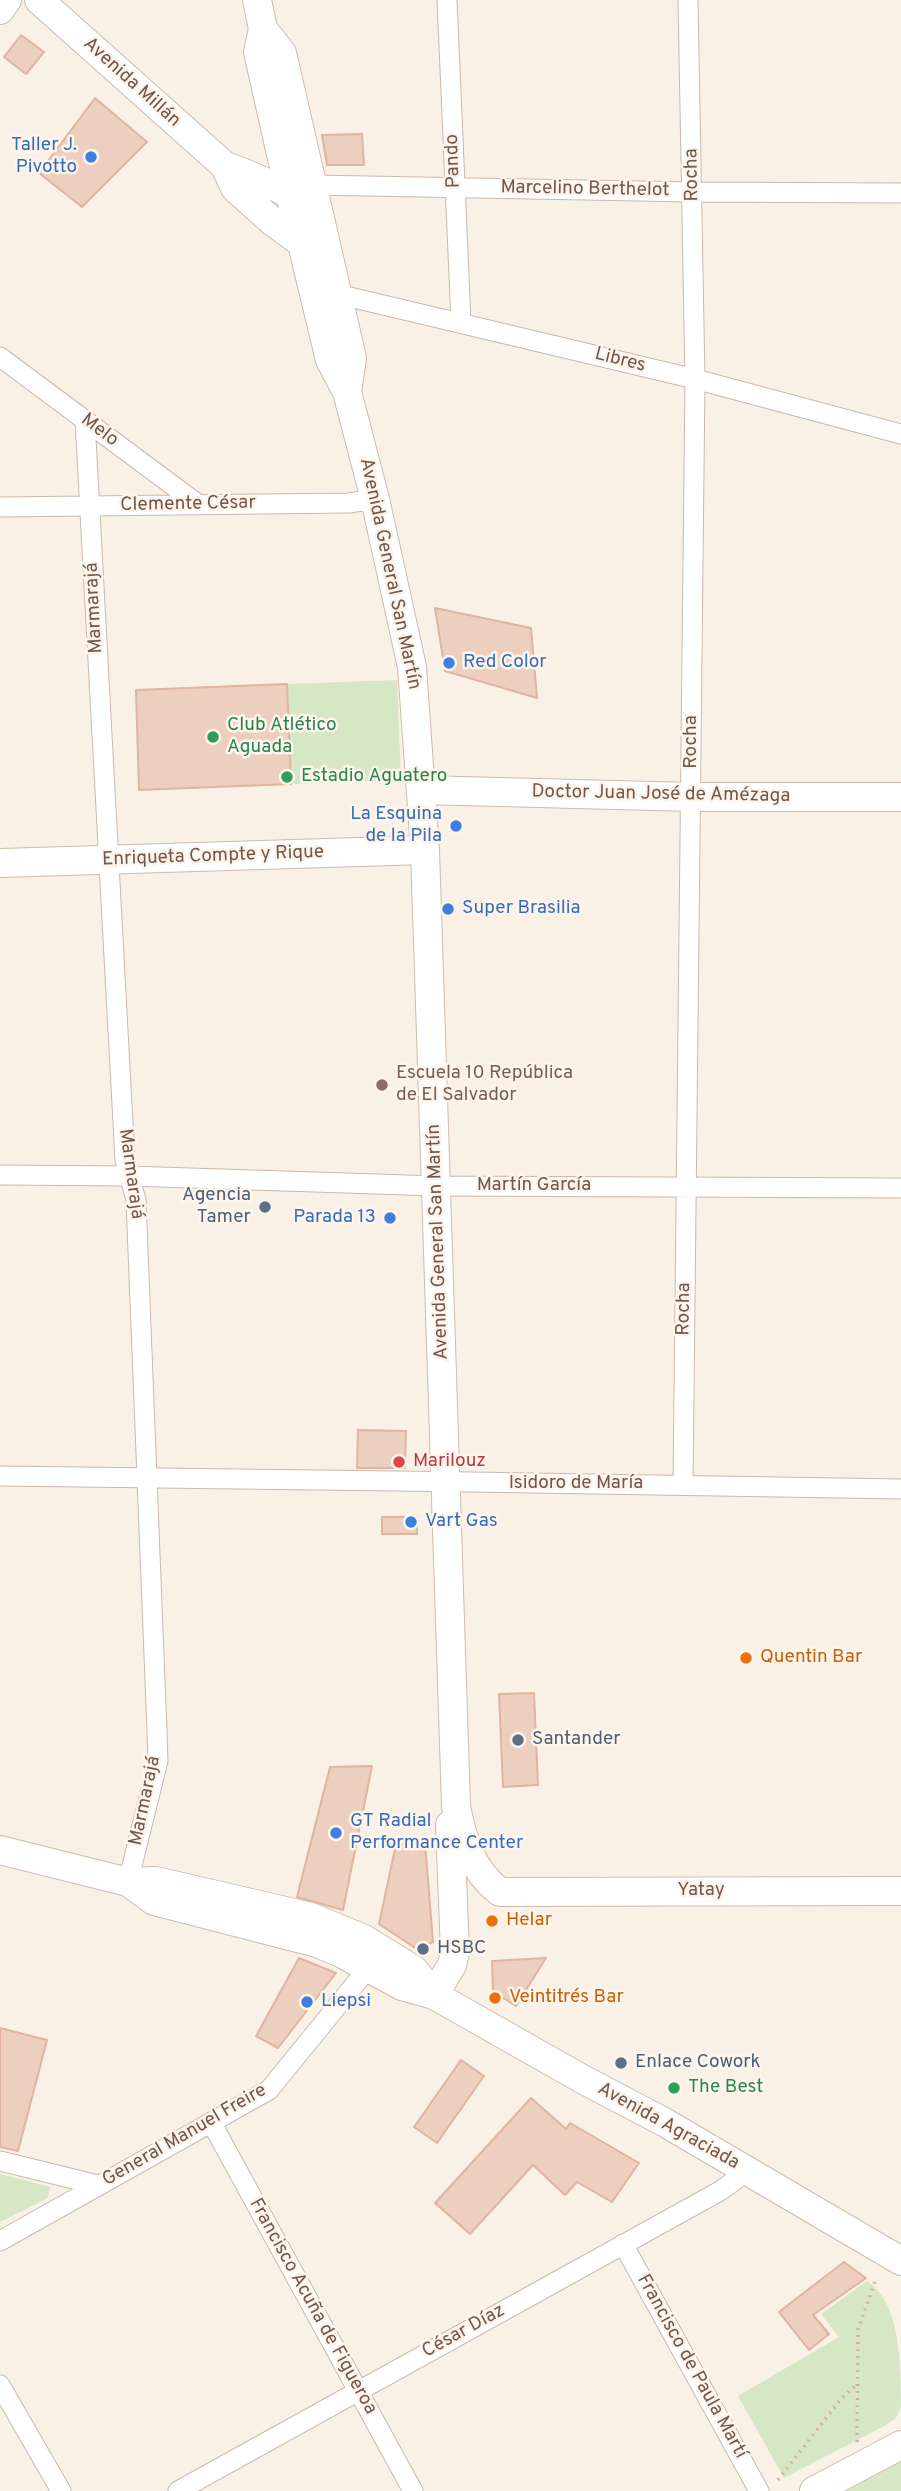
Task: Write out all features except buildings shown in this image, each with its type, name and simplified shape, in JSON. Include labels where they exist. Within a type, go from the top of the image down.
[{"type":"main road","points":[[0,10],[7,0]]},
{"type":"main road","name":"Avenida Millán","points":[[39,0],[225,166],[235,188],[272,222],[303,244]]},
{"type":"main road","name":"Avenida General San Martín","points":[[257,0],[263,29],[258,52],[337,294],[352,358],[347,392]]},
{"type":"main road","name":"Avenida Millán","points":[[225,166],[306,195]]},
{"type":"main road","name":"Avenida General San Martín","points":[[306,195],[303,244],[330,360],[347,392],[375,499],[412,667],[422,790],[438,1186],[456,1806],[466,1844],[491,1884]]},
{"type":"main road","name":"Doctor Juan José de Amézaga","points":[[422,790],[691,797],[901,797]]},
{"type":"main road","name":"Enriqueta Compte y Rique","points":[[0,863],[425,850]]},
{"type":"main road","name":"Avenida General San Martín","points":[[434,1995],[452,1965],[455,1923],[450,1826],[456,1806]]},
{"type":"main road","name":"Avenida Agraciada","points":[[0,1850],[128,1882],[156,1881],[311,1917],[364,1939],[414,1970],[434,1995]]},
{"type":"main road","name":"Avenida Agraciada","points":[[128,1882],[154,1901],[297,1937],[341,1953],[402,1986],[434,1995],[748,2171],[901,2261]]},
{"type":"main road","name":"Yatay","points":[[455,1923],[491,1884],[901,1891]]},
{"type":"main road","points":[[814,2491],[901,2445]]},
{"type":"street","name":"Pando","points":[[447,0],[461,322]]},
{"type":"street","name":"Rocha","points":[[683,1484],[695,379],[688,0]]},
{"type":"street","name":"Marcelino Berthelot","points":[[306,195],[455,188],[901,192]]},
{"type":"street","name":"Libres","points":[[337,294],[695,379],[901,434]]},
{"type":"street","name":"Melo","points":[[0,357],[199,505]]},
{"type":"street","name":"Marmarajá","points":[[85,420],[125,1160],[136,1199],[158,1760],[128,1882]]},
{"type":"street","name":"Clemente César","points":[[0,507],[349,503],[375,499]]},
{"type":"street","name":"Martín García","points":[[0,1175],[130,1176],[438,1186],[901,1188]]},
{"type":"street","name":"Isidoro de María","points":[[0,1476],[901,1489]]},
{"type":"street","name":"General Manuel Freire","points":[[0,2241],[269,2090],[369,1968]]},
{"type":"street","name":"Francisco Acuña de Figueroa","points":[[211,2122],[413,2491]]},
{"type":"street","points":[[0,2161],[99,2185]]},
{"type":"street","name":"César Díaz","points":[[178,2491],[720,2191],[748,2171]]},
{"type":"street","name":"Francisco de Paula Martí","points":[[622,2244],[759,2491]]},
{"type":"street","points":[[0,2385],[61,2491]]},
{"type":"path","points":[[856,2445],[858,2329],[876,2279]]},
{"type":"path","points":[[778,2480],[841,2399],[857,2384]]},
{"type":"green space","name":"Club Atlético Aguada","points":[[397,680],[401,780],[291,784],[287,684]]},
{"type":"green space","points":[[0,2174],[50,2187],[48,2198],[0,2222]]},
{"type":"green space","points":[[867,2281],[887,2304],[893,2320],[899,2355],[901,2407],[896,2418],[886,2425],[784,2478],[738,2396],[839,2337],[821,2314]]},
{"type":"green space","points":[[899,2463],[901,2491],[847,2491]]},
{"type":"place","name":"Taller J. Pivotto","points":[[91,157]]},
{"type":"place","name":"Red Color","points":[[449,663]]},
{"type":"place","name":"Club Atlético Aguada","points":[[213,737]]},
{"type":"place","name":"Estadio Aguatero","points":[[287,777]]},
{"type":"place","name":"La Esquina de la Pila","points":[[456,826]]},
{"type":"place","name":"Super Brasilia","points":[[448,909]]},
{"type":"place","name":"Escuela 10 República de El Salvador","points":[[382,1085]]},
{"type":"place","name":"Agencia Tamer","points":[[265,1207]]},
{"type":"place","name":"Parada 13","points":[[390,1218]]},
{"type":"place","name":"Marilouz","points":[[399,1462]]},
{"type":"place","name":"Vart Gas","points":[[411,1522]]},
{"type":"place","name":"Quentin Bar","points":[[746,1658]]},
{"type":"place","name":"Santander","points":[[518,1740]]},
{"type":"place","name":"GT Radial Performance Center","points":[[336,1833]]},
{"type":"place","name":"Helar","points":[[492,1921]]},
{"type":"place","name":"HSBC","points":[[423,1949]]},
{"type":"place","name":"Veintitrés Bar","points":[[495,1998]]},
{"type":"place","name":"Liepsi","points":[[307,2002]]},
{"type":"place","name":"Enlace Cowork","points":[[621,2063]]},
{"type":"place","name":"The Best","points":[[674,2088]]}]
